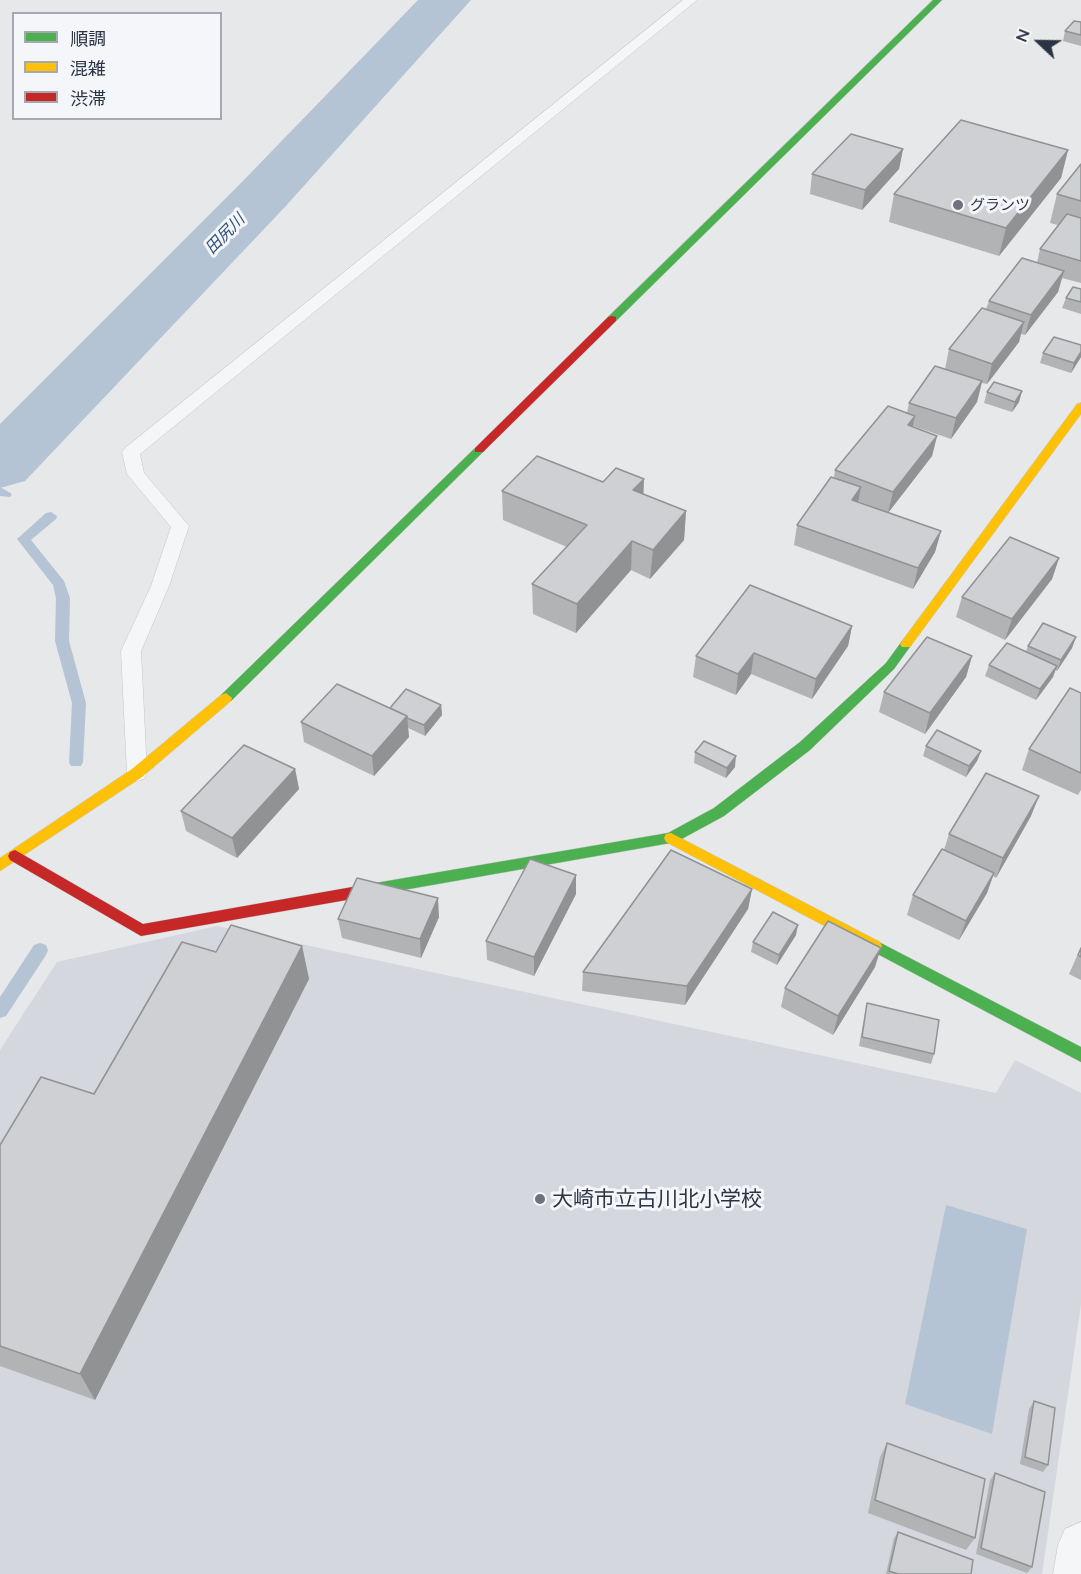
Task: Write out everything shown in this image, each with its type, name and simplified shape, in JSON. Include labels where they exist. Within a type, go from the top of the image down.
[{"type":"street","points":[[0,865],[137,773],[227,697],[938,0]]},
{"type":"street","points":[[15,856],[141,930],[671,838],[719,812],[805,746],[890,666],[1081,406]]},
{"type":"street","points":[[671,838],[1081,1054]]},
{"type":"street","points":[[1076,1574],[1081,1545]]},
{"type":"lane","points":[[137,773],[131,651],[160,586],[180,526],[136,474],[131,452],[691,0]]},
{"type":"shaded area","name":"大崎市立古川北小学校","points":[[217,926],[996,1093],[1015,1060],[1081,1093],[1081,1304],[1042,1574],[0,1574],[0,1050],[57,962]]},
{"type":"water","points":[[946,1205],[1027,1229],[992,1434],[905,1404]]},
{"type":"building","points":[[1074,21],[1081,22],[1081,35],[1065,31]]},
{"type":"building","points":[[961,120],[1068,150],[1006,228],[894,194]]},
{"type":"building","points":[[851,134],[903,149],[865,190],[812,174]]},
{"type":"building","points":[[1081,164],[1081,201],[1057,194]]},
{"type":"building","points":[[1067,214],[1081,218],[1081,261],[1040,249]]},
{"type":"building","points":[[1022,258],[1064,271],[1031,315],[989,301]]},
{"type":"building","points":[[1073,287],[1081,289],[1081,302],[1066,298]]},
{"type":"building","points":[[982,308],[1024,322],[992,364],[949,349]]},
{"type":"building","points":[[1054,337],[1081,345],[1081,352],[1074,363],[1043,353]]},
{"type":"building","points":[[935,366],[982,381],[956,418],[909,403]]},
{"type":"building","points":[[994,382],[1022,391],[1015,402],[987,392]]},
{"type":"building","points":[[888,406],[915,416],[908,425],[937,436],[893,492],[835,470]]},
{"type":"building","points":[[537,456],[603,482],[616,468],[644,479],[633,490],[686,511],[653,550],[632,541],[577,604],[532,584],[587,525],[502,491]]},
{"type":"building","points":[[831,477],[861,487],[852,500],[941,531],[918,568],[797,525]]},
{"type":"building","points":[[1010,537],[1059,558],[1012,619],[962,597]]},
{"type":"building","points":[[750,585],[852,626],[816,679],[754,653],[738,674],[696,656]]},
{"type":"building","points":[[1043,623],[1076,637],[1061,660],[1028,646]]},
{"type":"building","points":[[927,637],[972,656],[930,713],[884,692]]},
{"type":"building","points":[[1007,643],[1057,666],[1040,689],[989,665]]},
{"type":"building","points":[[337,684],[407,716],[372,756],[301,722]]},
{"type":"building","points":[[1070,688],[1081,693],[1081,773],[1029,749]]},
{"type":"building","points":[[406,689],[441,705],[424,725],[390,708]]},
{"type":"building","points":[[937,730],[981,751],[969,766],[926,746]]},
{"type":"building","points":[[704,741],[736,756],[727,768],[695,752]]},
{"type":"building","points":[[244,745],[295,769],[232,838],[181,811]]},
{"type":"building","points":[[986,773],[1039,796],[1003,858],[949,834]]},
{"type":"building","points":[[942,849],[994,873],[966,921],[913,895]]},
{"type":"building","points":[[671,850],[752,889],[687,986],[583,972]]},
{"type":"building","points":[[530,859],[576,875],[534,957],[486,941]]},
{"type":"building","points":[[357,878],[438,898],[420,939],[338,919]]},
{"type":"building","points":[[773,912],[798,925],[779,955],[753,942]]},
{"type":"building","points":[[828,921],[881,948],[838,1016],[785,988]]},
{"type":"building","points":[[231,925],[302,946],[80,1374],[0,1346],[0,1145],[41,1077],[94,1094],[182,942],[216,952]]},
{"type":"building","points":[[867,1003],[939,1020],[934,1054],[862,1037]]},
{"type":"building","points":[[1034,1401],[1055,1408],[1048,1465],[1025,1457]]},
{"type":"building","points":[[887,1443],[985,1479],[975,1538],[875,1500]]},
{"type":"building","points":[[995,1473],[1045,1492],[1032,1567],[981,1548]]},
{"type":"building","points":[[898,1532],[973,1560],[971,1574],[898,1574],[889,1571]]},
{"type":"waterway","name":"田尻川","points":[[0,465],[263,195],[446,0]]},
{"type":"waterway","points":[[0,491],[6,494]]},
{"type":"waterway","points":[[51,516],[24,539],[59,584],[63,598],[62,641],[79,703],[76,762]]},
{"type":"waterway","points":[[0,1011],[40,950]]},
{"type":"traffic: fast","points":[[612,319],[938,0]]},
{"type":"traffic: fast","points":[[226,698],[479,450]]},
{"type":"traffic: fast","points":[[358,892],[671,838],[719,812],[805,746],[890,666],[906,644]]},
{"type":"traffic: fast","points":[[875,946],[1081,1055]]},
{"type":"traffic: slow","points":[[906,644],[1081,406]]},
{"type":"traffic: slow","points":[[0,865],[137,773],[226,698]]},
{"type":"traffic: slow","points":[[671,838],[875,946]]},
{"type":"traffic: jam","points":[[479,450],[612,319]]},
{"type":"traffic: jam","points":[[15,856],[141,930],[358,892]]},
{"type":"place","name":"グランツ","points":[[958,205]]},
{"type":"place","name":"大崎市立古川北小学校","points":[[540,1199]]}]
